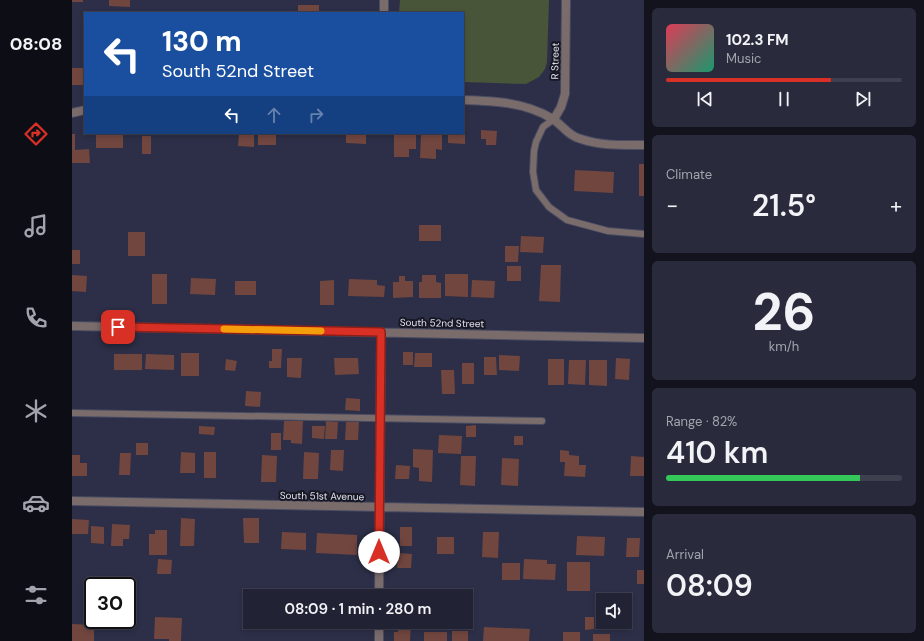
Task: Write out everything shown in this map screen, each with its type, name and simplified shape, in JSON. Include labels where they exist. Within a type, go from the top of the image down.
[{"type":"street","points":[[384,0],[384,12]]},
{"type":"street","name":"R Street","points":[[554,119],[561,107],[565,94],[566,0]]},
{"type":"street","points":[[464,100],[522,105],[540,111],[554,119],[567,132],[579,139],[598,144],[644,145]]},
{"type":"street","points":[[72,113],[84,110]]},
{"type":"street","name":"South 52nd Street","points":[[72,326],[644,338]]},
{"type":"street","points":[[379,589],[381,332]]},
{"type":"street","name":"South 51st Avenue","points":[[72,500],[644,512]]},
{"type":"street","points":[[379,629],[379,641]]},
{"type":"lane","points":[[554,119],[543,127],[536,142],[534,151],[533,172],[536,190],[549,207],[567,220],[587,226],[608,231],[644,234]]},
{"type":"lane","points":[[72,413],[542,421]]},
{"type":"green space","points":[[400,0],[549,0],[547,62],[545,69],[539,77],[526,84],[464,82],[464,12],[399,12]]},
{"type":"building","points":[[72,0],[83,0],[83,2],[72,2]]},
{"type":"building","points":[[109,0],[130,0],[130,7],[109,6]]},
{"type":"building","points":[[298,5],[319,5],[319,12],[298,12]]},
{"type":"building","points":[[72,68],[84,68],[84,85],[72,85]]},
{"type":"building","points":[[465,129],[465,144],[448,143],[448,134],[464,134]]},
{"type":"building","points":[[481,130],[497,131],[496,145],[486,145],[486,139],[481,139]]},
{"type":"building","points":[[72,134],[75,134],[75,150],[89,149],[90,163],[72,163]]},
{"type":"building","points":[[96,134],[123,134],[123,148],[96,148]]},
{"type":"building","points":[[239,134],[254,134],[254,147],[238,146]]},
{"type":"building","points":[[258,134],[276,134],[276,145],[258,145]]},
{"type":"building","points":[[346,134],[366,134],[366,144],[346,143]]},
{"type":"building","points":[[394,134],[416,134],[416,149],[409,149],[409,157],[394,157]]},
{"type":"building","points":[[421,134],[442,135],[442,150],[436,149],[436,159],[420,158]]},
{"type":"building","points":[[142,136],[151,136],[151,154],[142,154]]},
{"type":"building","points":[[639,164],[644,164],[644,196],[639,196]]},
{"type":"building","points":[[575,170],[614,172],[613,193],[574,191]]},
{"type":"building","points":[[419,225],[441,225],[441,241],[419,241]]},
{"type":"building","points":[[128,232],[145,232],[145,256],[128,256]]},
{"type":"building","points":[[521,236],[544,237],[543,253],[520,252]]},
{"type":"building","points":[[505,246],[519,246],[518,262],[505,262]]},
{"type":"building","points":[[72,250],[80,250],[80,264],[72,264]]},
{"type":"building","points":[[541,265],[561,265],[560,302],[539,301]]},
{"type":"building","points":[[507,266],[521,266],[521,281],[507,281]]},
{"type":"building","points":[[152,274],[167,274],[167,304],[152,304]]},
{"type":"building","points":[[445,274],[468,274],[468,297],[445,296]]},
{"type":"building","points":[[72,275],[87,276],[86,292],[72,291]]},
{"type":"building","points":[[422,275],[436,275],[436,282],[441,283],[441,298],[419,298],[419,282],[422,282]]},
{"type":"building","points":[[399,276],[405,276],[405,281],[413,281],[413,297],[393,298],[393,282],[399,282]]},
{"type":"building","points":[[191,278],[216,279],[215,295],[190,294]]},
{"type":"building","points":[[349,279],[377,280],[377,285],[385,286],[384,297],[348,296]]},
{"type":"building","points":[[334,280],[334,305],[320,305],[320,281]]},
{"type":"building","points":[[472,280],[495,281],[494,298],[471,297]]},
{"type":"building","points":[[235,281],[256,281],[256,295],[235,295]]},
{"type":"building","points":[[272,349],[282,349],[281,368],[269,368],[269,361],[272,361]]},
{"type":"building","points":[[403,352],[413,352],[413,365],[403,365]]},
{"type":"building","points":[[181,353],[199,353],[199,376],[181,376]]},
{"type":"building","points":[[415,353],[432,353],[432,367],[414,367]]},
{"type":"building","points":[[114,354],[142,354],[142,370],[114,370]]},
{"type":"building","points":[[146,354],[174,355],[174,370],[145,369]]},
{"type":"building","points":[[499,355],[520,356],[519,371],[499,370]]},
{"type":"building","points":[[484,357],[496,357],[497,375],[484,375]]},
{"type":"building","points":[[287,358],[302,358],[301,378],[287,377]]},
{"type":"building","points":[[334,358],[358,358],[359,374],[335,375]]},
{"type":"building","points":[[616,358],[630,359],[629,380],[615,379]]},
{"type":"building","points":[[226,359],[237,361],[235,371],[225,370]]},
{"type":"building","points":[[548,359],[564,359],[564,385],[548,385]]},
{"type":"building","points":[[569,360],[586,360],[585,385],[568,384]]},
{"type":"building","points":[[589,360],[607,360],[607,386],[589,385]]},
{"type":"building","points":[[462,363],[474,363],[474,384],[462,384]]},
{"type":"building","points":[[441,370],[454,370],[455,394],[442,394]]},
{"type":"building","points":[[246,391],[261,392],[260,407],[245,406]]},
{"type":"building","points":[[346,398],[360,399],[360,411],[345,410]]},
{"type":"building","points":[[284,421],[303,421],[302,444],[291,443],[291,440],[283,440]]},
{"type":"building","points":[[326,421],[338,422],[337,439],[325,439]]},
{"type":"building","points":[[346,422],[359,422],[358,440],[345,440]]},
{"type":"building","points":[[476,425],[476,437],[466,437],[466,426]]},
{"type":"building","points":[[199,426],[215,427],[214,435],[199,434]]},
{"type":"building","points":[[312,426],[325,426],[324,439],[312,438]]},
{"type":"building","points":[[271,433],[281,433],[281,450],[271,450]]},
{"type":"building","points":[[439,435],[462,436],[461,454],[438,453]]},
{"type":"building","points":[[514,436],[523,436],[523,445],[514,445]]},
{"type":"building","points":[[136,443],[148,443],[148,455],[136,455]]},
{"type":"building","points":[[413,449],[433,450],[432,482],[419,481],[419,468],[413,467]]},
{"type":"building","points":[[331,450],[344,450],[343,471],[330,470]]},
{"type":"building","points":[[560,450],[569,451],[569,455],[579,456],[579,465],[586,465],[585,477],[564,476],[565,462],[560,462]]},
{"type":"building","points":[[181,452],[195,453],[195,473],[180,473]]},
{"type":"building","points":[[204,452],[216,452],[216,478],[204,478]]},
{"type":"building","points":[[304,452],[319,453],[318,479],[303,479]]},
{"type":"building","points":[[120,453],[131,453],[130,475],[119,475]]},
{"type":"building","points":[[72,455],[80,455],[80,463],[87,463],[87,476],[72,476]]},
{"type":"building","points":[[262,455],[277,456],[276,482],[261,482]]},
{"type":"building","points":[[461,456],[476,456],[475,486],[460,485]]},
{"type":"building","points":[[631,456],[644,457],[644,476],[630,476]]},
{"type":"building","points":[[502,458],[519,459],[518,486],[501,485]]},
{"type":"building","points":[[396,465],[410,466],[409,479],[395,479]]},
{"type":"building","points":[[181,518],[195,519],[194,546],[180,546]]},
{"type":"building","points":[[243,518],[259,518],[259,543],[244,543]]},
{"type":"building","points":[[72,519],[89,520],[88,534],[72,534]]},
{"type":"building","points":[[112,524],[130,525],[129,539],[123,539],[123,546],[111,546]]},
{"type":"building","points":[[91,526],[104,527],[104,544],[91,543]]},
{"type":"building","points":[[400,527],[412,527],[412,546],[400,546]]},
{"type":"building","points":[[155,530],[167,530],[167,555],[149,555],[149,534],[155,534]]},
{"type":"building","points":[[282,532],[306,533],[306,550],[281,549]]},
{"type":"building","points":[[483,532],[499,532],[498,558],[482,557]]},
{"type":"building","points":[[317,533],[357,535],[357,555],[316,553]]},
{"type":"building","points":[[577,536],[605,537],[604,556],[576,555]]},
{"type":"building","points":[[437,537],[454,537],[454,554],[437,554]]},
{"type":"building","points":[[627,538],[640,538],[639,557],[626,557]]},
{"type":"building","points":[[398,553],[412,554],[411,568],[397,568]]},
{"type":"building","points":[[158,559],[172,560],[171,574],[157,574]]},
{"type":"building","points":[[524,559],[547,560],[547,564],[556,564],[555,580],[523,579]]},
{"type":"building","points":[[567,562],[590,562],[590,591],[567,591]]},
{"type":"building","points":[[502,563],[520,563],[520,580],[502,580]]},
{"type":"building","points":[[637,570],[644,570],[644,584],[637,584]]},
{"type":"building","points":[[155,617],[182,618],[181,641],[154,639]]},
{"type":"building","points":[[585,617],[594,617],[594,629],[585,630]]},
{"type":"building","points":[[72,624],[84,625],[84,629],[94,629],[94,641],[72,641]]},
{"type":"building","points":[[484,627],[530,629],[529,641],[483,641]]},
{"type":"building","points":[[398,629],[411,629],[410,641],[394,641],[394,632],[398,632]]},
{"type":"building","points":[[452,631],[468,631],[468,641],[452,641]]},
{"type":"building","points":[[424,632],[447,632],[447,641],[424,641]]},
{"type":"building","points":[[563,632],[580,632],[580,641],[563,641]]},
{"type":"building","points":[[593,634],[610,634],[610,641],[593,641]]},
{"type":"slow traffic","points":[[224,329],[321,331]]},
{"type":"route","points":[[118,327],[381,332],[379,552]]}]
